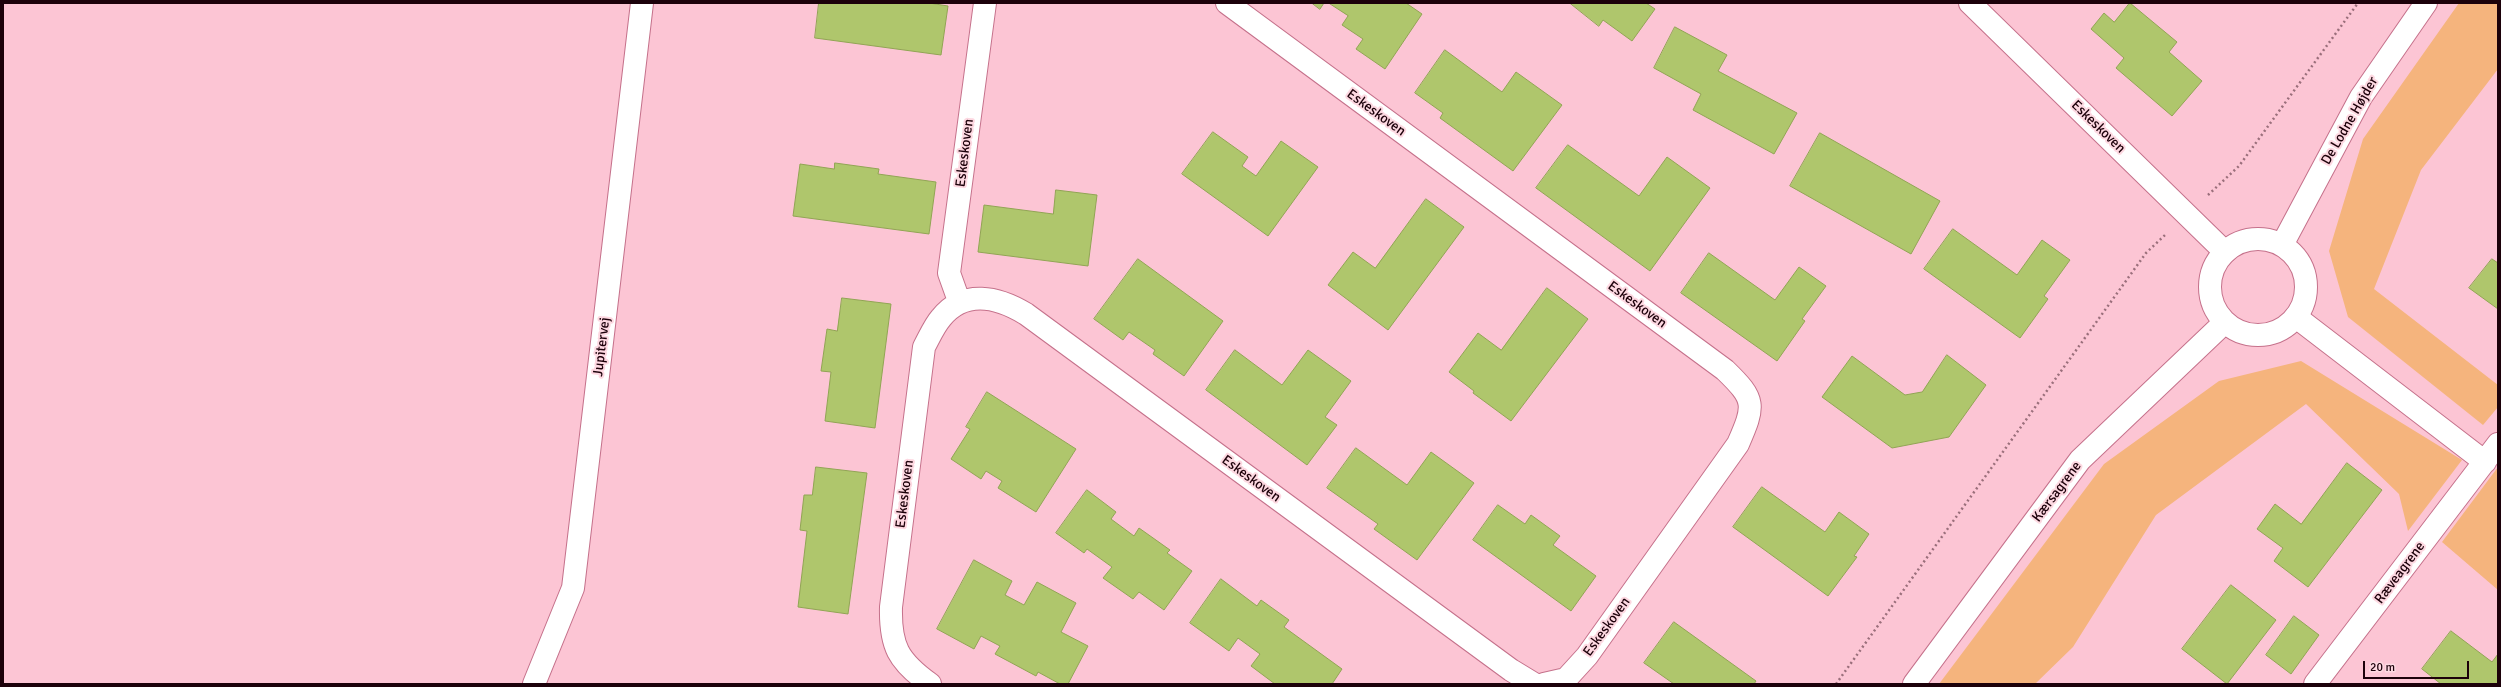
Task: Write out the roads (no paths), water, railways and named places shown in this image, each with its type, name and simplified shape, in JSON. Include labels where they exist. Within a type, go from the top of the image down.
[{"type":"street","name":"Jupitervej","points":[[534,684],[573,588],[642,3]]},
{"type":"street","name":"Eskeskoven","points":[[958,301],[950,274],[985,3]]},
{"type":"street","name":"Eskeskoven","points":[[1227,3],[1725,370],[1745,390],[1751,414],[1738,444],[1587,656],[1566,679],[1544,684]]},
{"type":"street","name":"Eskeskoven","points":[[1970,3],[2225,252]]},
{"type":"street","name":"De Lodne Højder","points":[[2282,245],[2361,97],[2426,3]]},
{"type":"street","points":[[2252,239],[2267,240],[2282,245],[2295,255],[2303,270],[2306,286],[2304,303],[2296,317],[2284,328],[2270,335],[2253,335],[2238,331],[2225,322],[2216,310],[2211,295],[2210,280],[2215,264],[2225,252],[2238,243],[2252,239]]},
{"type":"street","name":"Eskeskoven","points":[[930,684],[915,673],[899,655],[891,633],[891,607],[924,347],[940,318],[958,301],[984,298],[1008,303],[1026,314],[1511,670],[1534,684]]},
{"type":"street","points":[[2296,317],[2485,462]]},
{"type":"street","name":"Kærsagrene","points":[[1914,684],[2080,460],[2225,322]]},
{"type":"street","name":"Ræveagrene","points":[[2315,684],[2498,444]]}]
